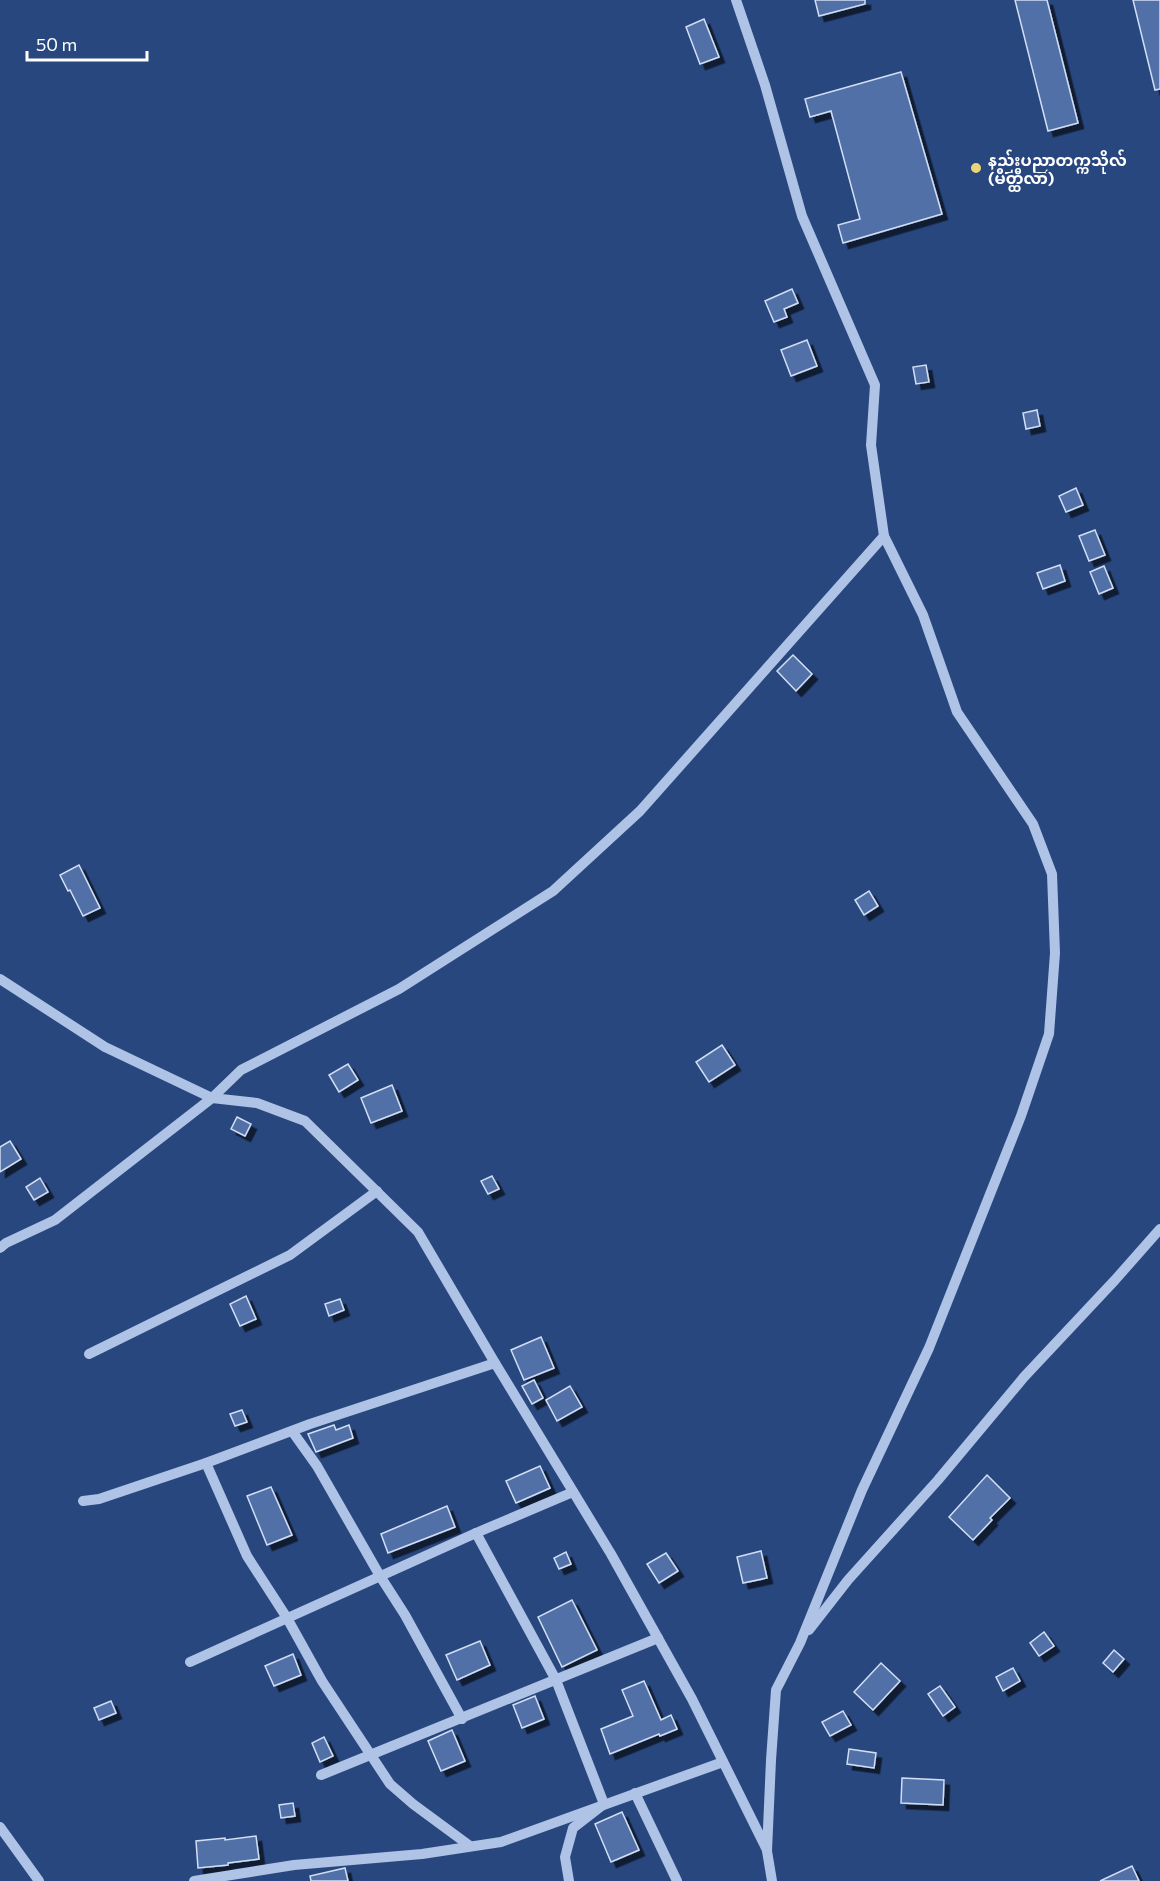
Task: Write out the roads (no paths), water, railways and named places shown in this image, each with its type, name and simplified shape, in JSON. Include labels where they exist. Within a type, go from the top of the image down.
[{"type":"street","points":[[736,0],[765,85],[802,216],[875,385],[871,445],[884,536],[923,615],[957,712],[1033,824],[1052,874],[1055,953],[1049,1034],[1021,1116],[929,1348],[862,1490],[800,1643],[776,1690],[767,1851],[772,1881]]},
{"type":"street","points":[[0,1248],[55,1220],[212,1098],[242,1070],[399,989],[553,891],[640,811],[884,536]]},
{"type":"street","points":[[0,979],[105,1047],[212,1098],[257,1103],[304,1121],[418,1232],[611,1554],[692,1699],[767,1851]]},
{"type":"street","points":[[89,1354],[290,1255],[377,1191]]},
{"type":"street","points":[[800,1643],[848,1580],[938,1480],[1024,1377],[1160,1229]]},
{"type":"street","points":[[83,1501],[99,1499],[495,1363]]},
{"type":"street","points":[[292,1431],[317,1466],[405,1615],[462,1719]]},
{"type":"street","points":[[206,1463],[247,1556],[287,1618],[322,1680],[390,1784],[470,1846]]},
{"type":"street","points":[[190,1662],[476,1533],[573,1492]]},
{"type":"street","points":[[476,1533],[556,1680],[604,1804]]},
{"type":"street","points":[[321,1775],[657,1638]]},
{"type":"street","points":[[194,1881],[294,1865],[422,1854],[501,1842],[723,1762]]},
{"type":"street","points":[[635,1793],[677,1881]]},
{"type":"street","points":[[569,1881],[566,1857],[573,1827],[604,1804]]},
{"type":"street","points":[[0,1827],[39,1881]]},
{"type":"place","name":"နည်းပညာတက္ကသိုလ် (မိတ္ထီလာ)","points":[[976,168]]}]
